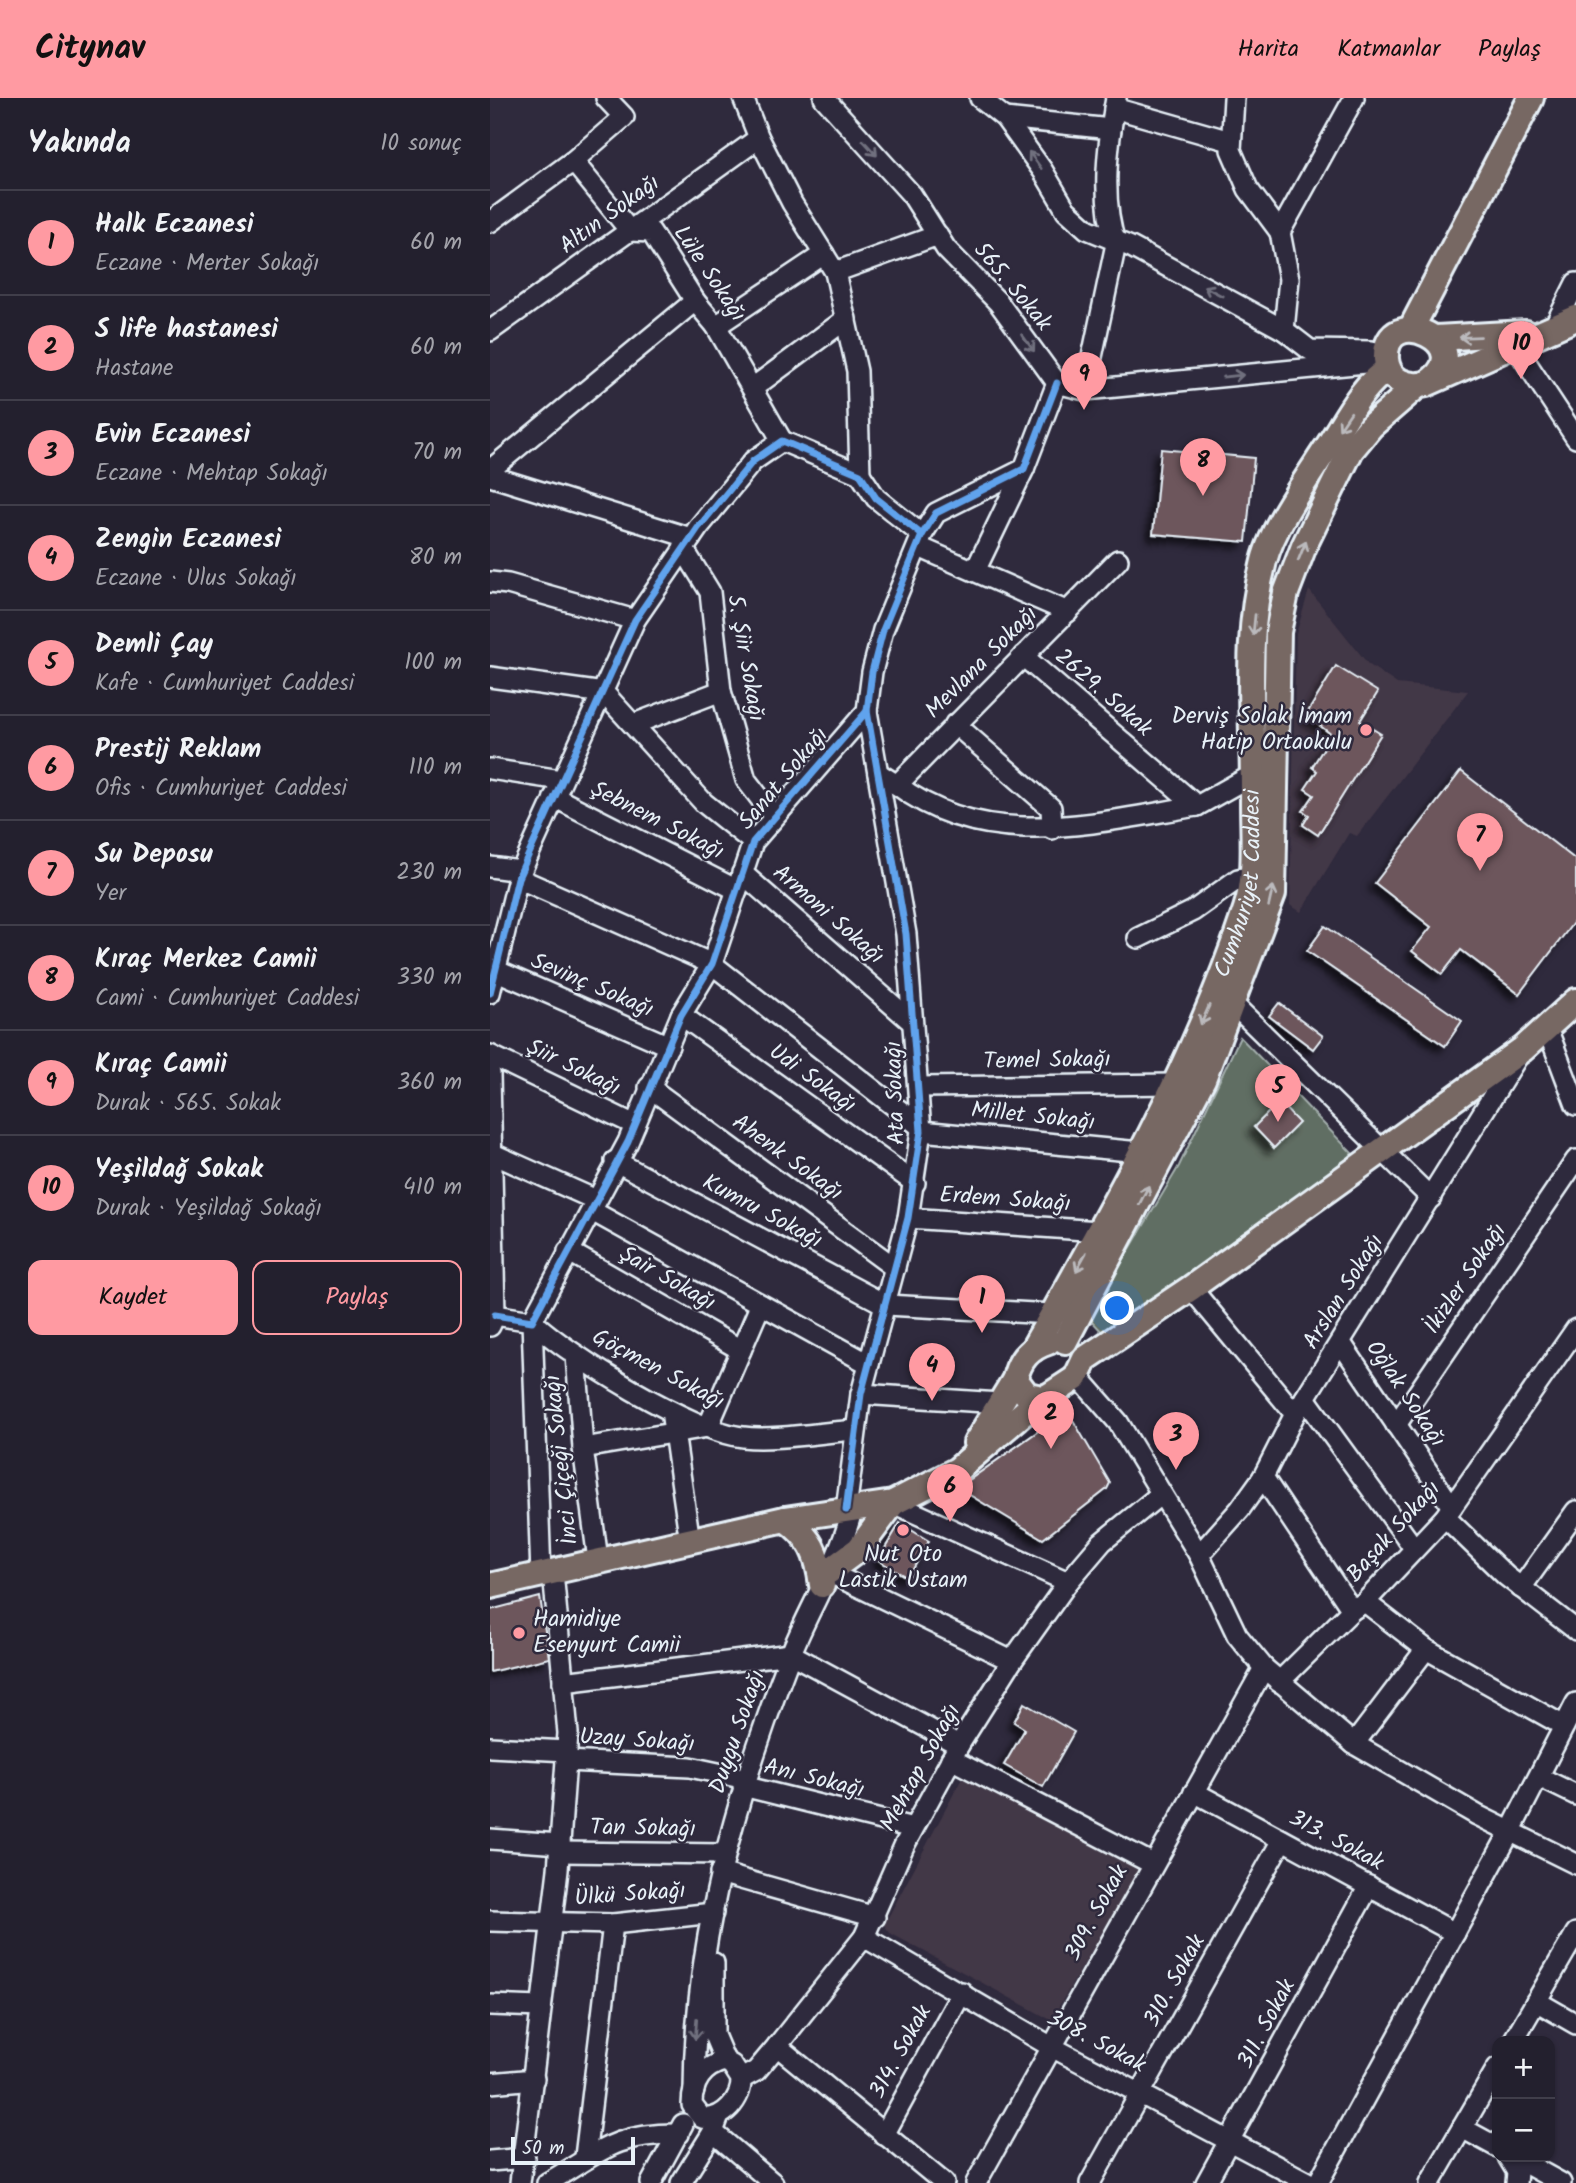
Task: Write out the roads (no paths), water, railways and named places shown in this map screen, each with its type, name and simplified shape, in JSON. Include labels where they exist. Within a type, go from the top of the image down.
[{"type":"main road","points":[[1425,333],[1466,223],[1531,98]]},
{"type":"main road","points":[[1553,329],[1500,336],[1425,333],[1395,336],[1387,360],[1400,382],[1421,385],[1516,347],[1576,318]]},
{"type":"main road","points":[[1421,385],[1433,379],[1443,364],[1443,355],[1425,333]]},
{"type":"main road","name":"Cumhuriyet Caddesi","points":[[1033,1349],[1099,1231],[1175,1084],[1217,989],[1247,906],[1252,876],[1254,774],[1249,669],[1264,559],[1297,493],[1387,360]]},
{"type":"main road","name":"Cumhuriyet Caddesi","points":[[1065,1341],[1203,1079],[1234,1004],[1273,894],[1278,632],[1286,593],[1304,546],[1351,450],[1371,426],[1421,385]]},
{"type":"main road","points":[[490,1586],[785,1519],[893,1503],[957,1470],[992,1437],[1044,1398],[1063,1388],[1081,1367],[1523,1049],[1576,1001]]},
{"type":"main road","points":[[957,1470],[1015,1379],[1017,1369],[1033,1349],[1052,1341],[1065,1341],[1080,1349],[1081,1367]]},
{"type":"main road","points":[[1015,1379],[1027,1395],[1044,1398]]},
{"type":"main road","points":[[785,1519],[808,1537],[815,1548],[825,1579],[859,1549],[893,1503]]},
{"type":"street","points":[[490,222],[573,161],[624,117],[606,98]]},
{"type":"street","points":[[743,98],[759,138],[792,203],[835,272],[857,371],[860,474],[876,498],[921,541],[975,571],[1068,612]]},
{"type":"street","name":"565. Sokak","points":[[824,98],[912,195],[946,249],[998,302],[1057,383]]},
{"type":"street","points":[[1234,98],[1230,141],[1248,189],[1280,232],[1289,279],[1284,330]]},
{"type":"street","points":[[1280,232],[1354,98]]},
{"type":"street","points":[[984,99],[1005,118],[1043,171],[1066,210],[1087,229],[1116,244],[1131,247],[1284,330],[1310,350],[1387,360]]},
{"type":"street","points":[[1085,390],[1116,244],[1108,222],[1111,129],[1115,103],[1230,141]]},
{"type":"street","points":[[1005,118],[1111,129]]},
{"type":"street","name":"Altın Sokağı","points":[[490,331],[759,138]]},
{"type":"street","name":"Lüle Sokağı","points":[[573,161],[630,231],[651,232],[695,301],[716,326],[754,387],[782,441]]},
{"type":"street","points":[[835,272],[938,235]]},
{"type":"street","points":[[716,326],[824,254]]},
{"type":"street","points":[[1553,329],[1576,283]]},
{"type":"street","points":[[490,470],[695,301]]},
{"type":"street","points":[[754,387],[846,319]]},
{"type":"street","points":[[1516,347],[1576,438]]},
{"type":"street","points":[[975,571],[1024,469],[1057,383],[1085,390],[1387,360]]},
{"type":"street","points":[[490,993],[496,946],[519,874],[604,693],[635,620],[687,543],[753,461],[782,441],[860,474]]},
{"type":"street","points":[[867,711],[872,672],[883,630],[921,541],[936,513],[1024,469]]},
{"type":"street","points":[[490,476],[687,543]]},
{"type":"street","name":"5. Şiir Sokağı","points":[[687,543],[710,592],[721,691],[746,780],[773,815]]},
{"type":"street","name":"Mevlana Sokağı","points":[[897,785],[1118,560]]},
{"type":"street","points":[[490,582],[508,584],[635,620]]},
{"type":"street","name":"2629. Sokak","points":[[1023,656],[1197,806]]},
{"type":"street","points":[[490,677],[604,693],[704,803],[752,842]]},
{"type":"street","points":[[634,724],[721,691]]},
{"type":"street","name":"Ata Sokağı","points":[[847,1510],[861,1394],[908,1218],[921,1129],[906,934],[867,711]]},
{"type":"street","name":"Sanat Sokağı","points":[[532,1321],[635,1125],[681,1015],[712,964],[752,842],[867,711]]},
{"type":"street","points":[[955,724],[1051,808],[1052,829]]},
{"type":"street","name":"Şebnem Sokağı","points":[[490,769],[558,788],[740,881]]},
{"type":"street","points":[[878,773],[914,798],[957,819],[1052,829],[1197,806],[1254,774]]},
{"type":"street","points":[[490,867],[519,874],[712,964],[921,1129]]},
{"type":"street","points":[[1138,938],[1193,911],[1238,879],[1252,876]]},
{"type":"street","name":"Armoni Sokağı","points":[[740,881],[912,1022]]},
{"type":"street","name":"Sevinç Sokağı","points":[[495,970],[668,1046]]},
{"type":"street","points":[[1234,1004],[1380,1151],[1431,1198]]},
{"type":"street","name":"Udi Sokağı","points":[[681,1015],[915,1183]]},
{"type":"street","points":[[1548,1028],[1574,1091]]},
{"type":"street","name":"Arslan Sokağı","points":[[1199,1555],[1240,1509],[1263,1477],[1300,1406],[1523,1049]]},
{"type":"street","name":"Şiir Sokağı","points":[[490,1055],[635,1125]]},
{"type":"street","points":[[490,1073],[493,1321],[532,1321],[547,1573],[563,1682],[567,1756],[560,1848],[520,2183]]},
{"type":"street","name":"Temel Sokağı","points":[[919,1087],[1175,1084]]},
{"type":"street","name":"Ahenk Sokağı","points":[[649,1087],[895,1268]]},
{"type":"street","name":"Millet Sokağı","points":[[921,1129],[1140,1152]]},
{"type":"street","points":[[491,1153],[594,1205],[760,1306],[869,1364]]},
{"type":"street","name":"İkizler Sokağı","points":[[1396,1425],[1576,1160]]},
{"type":"street","name":"Kumru Sokağı","points":[[615,1161],[886,1305]]},
{"type":"street","name":"Erdem Sokağı","points":[[908,1218],[1099,1231]]},
{"type":"street","name":"Şair Sokağı","points":[[568,1251],[741,1350]]},
{"type":"street","points":[[1191,1288],[1300,1406],[1414,1548]]},
{"type":"street","points":[[886,1305],[1052,1314]]},
{"type":"street","points":[[583,1448],[708,1427],[760,1306]]},
{"type":"street","name":"Göçmen Sokağı","points":[[532,1321],[576,1355],[671,1410],[708,1427],[743,1437],[856,1430]]},
{"type":"street","name":"Başak Sokağı","points":[[1279,1682],[1358,1606],[1449,1512],[1576,1329]]},
{"type":"street","name":"Oğlak Sokağı","points":[[1341,1343],[1396,1425],[1449,1512],[1521,1588],[1576,1630]]},
{"type":"street","name":"İnci Çiçeği Sokağı","points":[[576,1355],[583,1448],[598,1560]]},
{"type":"street","points":[[1081,1367],[1199,1555],[1237,1635],[1264,1668],[1354,1744],[1510,1832],[1576,1864]]},
{"type":"street","points":[[861,1394],[1000,1403]]},
{"type":"street","points":[[671,1410],[690,1542]]},
{"type":"street","points":[[1263,1477],[1358,1606],[1426,1649],[1564,1726]]},
{"type":"street","name":"Mehtap Sokağı","points":[[741,2079],[755,2071],[777,2046],[864,1937],[913,1828],[955,1752],[1012,1661],[1068,1582],[1102,1542],[1161,1494]]},
{"type":"street","points":[[893,1503],[1068,1582]]},
{"type":"street","name":"Duygu Sokağı","points":[[713,1913],[722,1864],[745,1782],[791,1654],[825,1579],[826,1562],[847,1510]]},
{"type":"street","points":[[1521,1588],[1576,1511]]},
{"type":"street","points":[[825,1579],[1012,1661]]},
{"type":"street","points":[[1354,1744],[1426,1649]]},
{"type":"street","points":[[563,1682],[791,1654],[955,1752],[1153,1864]]},
{"type":"street","name":"309. Sokak","points":[[976,2183],[1050,2046],[1264,1668]]},
{"type":"street","points":[[1318,2183],[1510,1832],[1576,1703]]},
{"type":"street","name":"Uzay Sokağı","points":[[490,1746],[690,1767],[745,1782]]},
{"type":"street","points":[[1539,1777],[1576,1795]]},
{"type":"street","name":"Anı Sokağı","points":[[745,1782],[913,1828]]},
{"type":"street","name":"313. Sokak","points":[[1194,1792],[1455,1933]]},
{"type":"street","name":"Tan Sokağı","points":[[490,1839],[722,1864],[875,1917]]},
{"type":"street","name":"310. Sokak","points":[[1090,2183],[1282,1840]]},
{"type":"street","name":"311. Sokak","points":[[1206,2183],[1369,1886]]},
{"type":"street","points":[[681,2183],[716,2124],[738,2096],[741,2079],[732,2065],[724,2061],[713,2035],[713,1913]]},
{"type":"street","points":[[713,1913],[696,2022],[692,2105],[702,2118],[716,2124],[773,2183]]},
{"type":"street","name":"Ülkü Sokağı","points":[[490,1921],[613,1924],[713,1913]]},
{"type":"street","points":[[585,2157],[613,1924]]},
{"type":"street","points":[[1516,2036],[1576,1933]]},
{"type":"street","name":"308. Sokak","points":[[864,1937],[1050,2046],[1309,2183]]},
{"type":"street","name":"314. Sokak","points":[[884,2135],[961,1992]]},
{"type":"street","points":[[1536,2001],[1576,2024]]},
{"type":"street","points":[[490,2005],[541,2007]]},
{"type":"street","points":[[777,2046],[933,2179]]},
{"type":"street","points":[[652,2183],[679,2134],[704,2069],[724,2061]]},
{"type":"street","points":[[1430,2183],[1492,2077]]},
{"type":"street","points":[[490,2083],[534,2078]]},
{"type":"street","points":[[1462,2128],[1492,2144]]},
{"type":"street","points":[[547,2183],[585,2157],[631,2137],[679,2134]]},
{"type":"street","points":[[490,2161],[524,2158]]},
{"type":"street","points":[[1511,2162],[1517,2172],[1516,2183]]},
{"type":"street","points":[[1523,2162],[1561,2183]]},
{"type":"place","name":"Yeşildağ Sokak","points":[[1521,379]]},
{"type":"place","name":"Kıraç Camii","points":[[1084,410]]},
{"type":"place","name":"Kıraç Merkez Camii","points":[[1203,496]]},
{"type":"place","name":"Derviş Solak İmam Hatip Ortaokulu","points":[[1366,730]]},
{"type":"place","name":"Su Deposu","points":[[1480,871]]},
{"type":"place","name":"Demli Çay","points":[[1278,1122]]},
{"type":"place","name":"Halk Eczanesi","points":[[982,1333]]},
{"type":"place","name":"Zengin Eczanesi","points":[[932,1401]]},
{"type":"place","name":"S life hastanesi","points":[[1051,1449]]},
{"type":"place","name":"Evin Eczanesi","points":[[1176,1470]]},
{"type":"place","name":"Prestij Reklam","points":[[950,1522]]},
{"type":"place","name":"Nut Oto Lastik Ustam","points":[[903,1530]]},
{"type":"place","name":"Hamidiye Esenyurt Camii","points":[[519,1633]]}]
